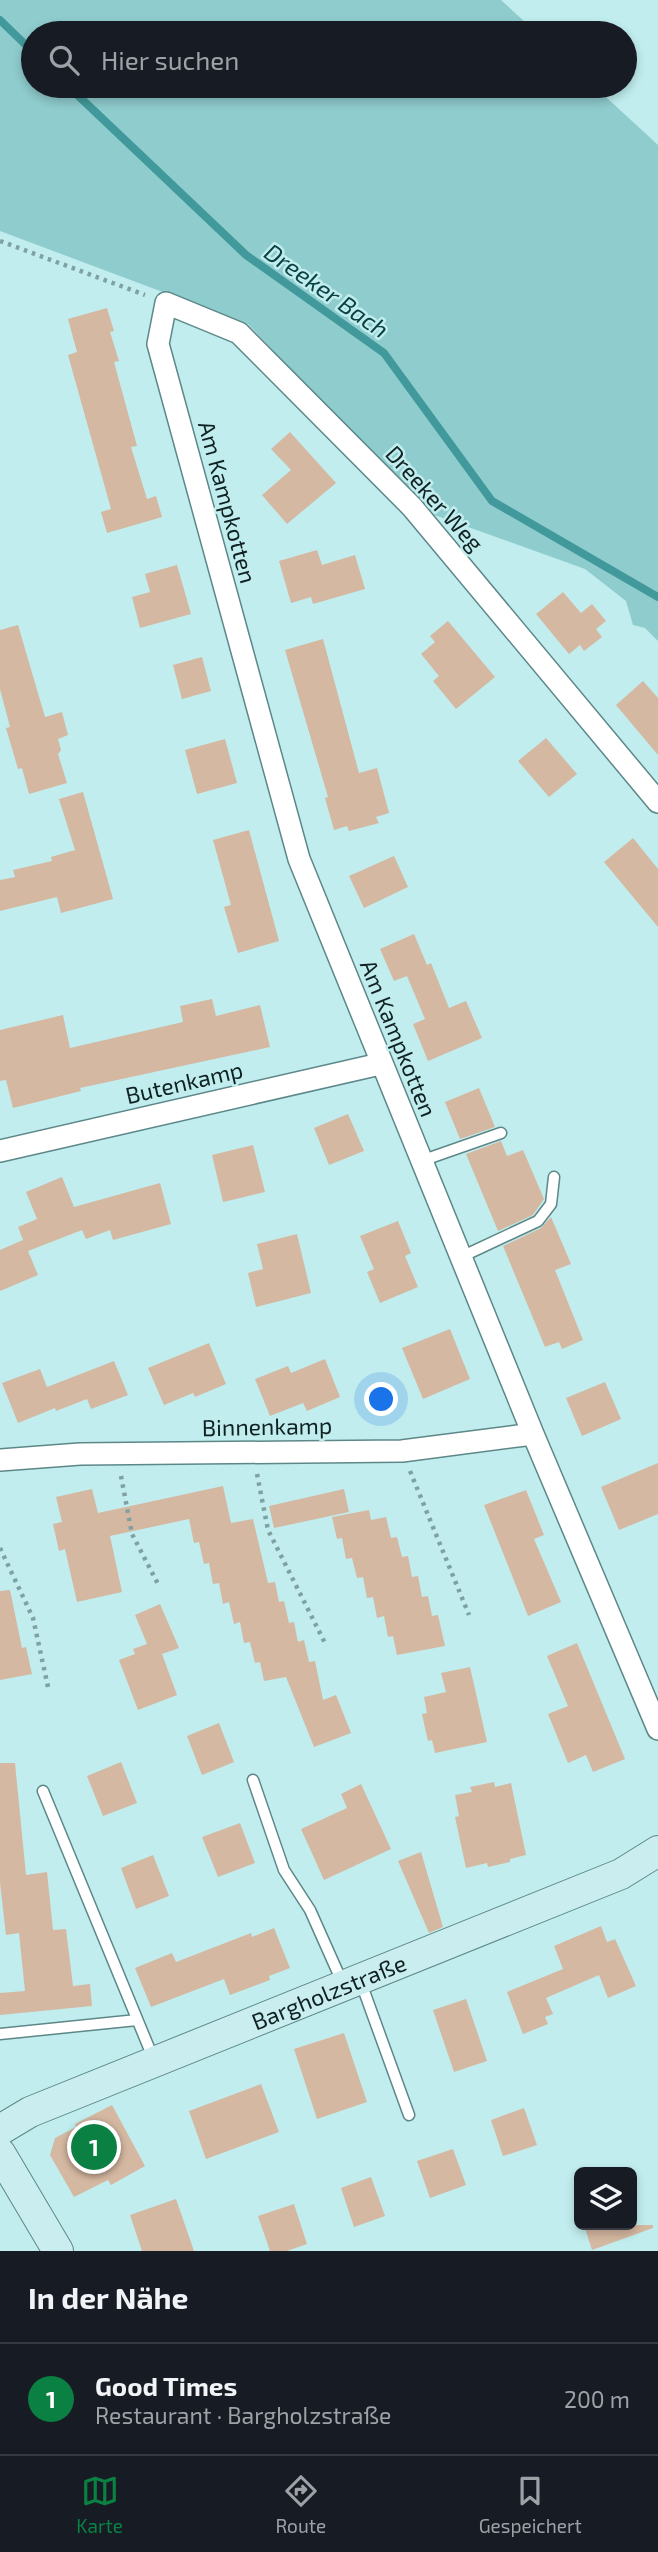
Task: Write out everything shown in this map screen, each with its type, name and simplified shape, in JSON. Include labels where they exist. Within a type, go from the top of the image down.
[{"type":"main road","name":"Bargholzstraße","points":[[0,2130],[30,2112],[621,1874],[658,1851]]},
{"type":"main road","points":[[0,2153],[58,2251]]},
{"type":"street","name":"Am Kampkotten","points":[[166,303],[158,344],[299,859],[380,1064],[658,1729]]},
{"type":"street","name":"Dreeker Weg","points":[[166,303],[239,333],[412,507],[658,802]]},
{"type":"street","name":"Butenkamp","points":[[0,1151],[380,1064]]},
{"type":"street","name":"Binnenkamp","points":[[0,1460],[116,1454],[402,1451],[533,1434]]},
{"type":"lane","points":[[421,1161],[500,1133]]},
{"type":"lane","points":[[461,1257],[538,1221],[551,1204],[554,1177]]},
{"type":"lane","points":[[253,1780],[284,1870],[352,1983],[410,2115]]},
{"type":"lane","points":[[43,1791],[155,2063]]},
{"type":"lane","points":[[0,2034],[137,2020]]},
{"type":"path","points":[[0,241],[166,303]]},
{"type":"path","points":[[402,1451],[469,1615]]},
{"type":"path","points":[[253,1453],[268,1530],[326,1645]]},
{"type":"path","points":[[116,1454],[132,1534],[158,1584]]},
{"type":"path","points":[[0,1548],[33,1618],[48,1686]]},
{"type":"shaded area","points":[[0,0],[501,0],[524,21],[21,21],[21,98],[607,98],[658,145],[658,641],[645,628],[633,625],[626,601],[585,569],[429,513],[248,324],[0,231]]},
{"type":"building","points":[[107,308],[114,331],[110,332],[119,361],[114,362],[137,446],[131,447],[147,499],[156,496],[162,517],[107,533],[101,512],[111,509],[68,355],[77,352],[68,319]]},
{"type":"building","points":[[290,432],[336,483],[287,524],[262,495],[291,470],[271,449]]},
{"type":"building","points":[[317,550],[322,565],[355,555],[365,589],[313,604],[311,597],[291,603],[279,561]]},
{"type":"building","points":[[177,565],[191,614],[140,628],[132,597],[150,592],[145,574]]},
{"type":"building","points":[[563,592],[581,613],[592,604],[606,621],[596,629],[602,637],[584,651],[580,645],[569,654],[536,614]]},
{"type":"building","points":[[448,621],[495,677],[456,709],[433,681],[439,676],[421,654],[435,642],[430,636]]},
{"type":"building","points":[[18,625],[45,717],[62,712],[68,735],[58,739],[61,750],[58,754],[67,783],[29,794],[22,768],[18,769],[6,728],[10,727],[0,689],[0,630]]},
{"type":"building","points":[[323,639],[359,773],[377,768],[389,813],[376,817],[379,823],[349,831],[347,826],[334,830],[325,798],[328,797],[285,650]]},
{"type":"building","points":[[202,657],[211,691],[182,699],[173,665]]},
{"type":"building","points":[[643,681],[658,698],[658,755],[616,705]]},
{"type":"building","points":[[546,738],[577,774],[549,797],[518,761]]},
{"type":"building","points":[[225,739],[237,783],[197,794],[185,750]]},
{"type":"building","points":[[83,792],[113,899],[61,913],[57,897],[0,911],[0,880],[15,877],[13,870],[52,861],[51,857],[75,850],[59,799]]},
{"type":"building","points":[[249,830],[279,941],[238,953],[224,907],[231,905],[213,840]]},
{"type":"building","points":[[633,838],[658,869],[658,927],[604,862]]},
{"type":"building","points":[[394,856],[408,887],[364,908],[349,876]]},
{"type":"building","points":[[414,934],[427,965],[431,963],[449,1008],[466,1001],[482,1038],[428,1061],[413,1024],[425,1019],[407,976],[394,981],[380,949]]},
{"type":"building","points":[[212,999],[216,1016],[260,1005],[270,1047],[80,1088],[81,1091],[13,1108],[6,1080],[0,1081],[0,1030],[63,1015],[70,1048],[183,1022],[180,1006]]},
{"type":"building","points":[[479,1088],[495,1127],[460,1139],[445,1102]]},
{"type":"building","points":[[348,1114],[364,1151],[329,1165],[314,1128]]},
{"type":"building","points":[[501,1141],[507,1156],[523,1150],[544,1199],[533,1215],[498,1231],[466,1154]]},
{"type":"building","points":[[253,1145],[265,1192],[223,1202],[212,1155]]},
{"type":"building","points":[[62,1177],[74,1207],[160,1183],[171,1224],[113,1240],[110,1230],[86,1239],[82,1230],[28,1251],[38,1275],[0,1291],[0,1250],[23,1240],[18,1227],[37,1219],[26,1192]]},
{"type":"building","points":[[551,1217],[571,1264],[555,1270],[583,1340],[562,1349],[559,1342],[545,1347],[503,1246],[541,1228]]},
{"type":"building","points":[[398,1221],[411,1253],[405,1256],[418,1287],[380,1303],[367,1272],[374,1269],[360,1236]]},
{"type":"building","points":[[297,1234],[311,1293],[256,1307],[248,1273],[263,1269],[257,1244]]},
{"type":"building","points":[[450,1329],[470,1379],[423,1399],[402,1348]]},
{"type":"building","points":[[209,1343],[226,1384],[195,1397],[193,1393],[164,1405],[148,1368]]},
{"type":"building","points":[[325,1359],[340,1397],[307,1411],[303,1403],[270,1416],[255,1379],[288,1366],[291,1373]]},
{"type":"building","points":[[114,1361],[128,1395],[91,1409],[87,1399],[18,1423],[2,1383],[40,1369],[47,1387]]},
{"type":"building","points":[[605,1382],[621,1419],[582,1436],[566,1398]]},
{"type":"building","points":[[658,1463],[658,1514],[619,1530],[601,1487]]},
{"type":"building","points":[[223,1486],[231,1523],[253,1519],[268,1583],[275,1582],[279,1602],[284,1601],[289,1623],[294,1622],[298,1642],[304,1640],[309,1662],[315,1661],[323,1700],[336,1695],[351,1733],[314,1747],[286,1677],[264,1681],[260,1662],[255,1663],[250,1642],[244,1643],[240,1622],[234,1624],[229,1602],[223,1604],[219,1583],[213,1584],[209,1563],[204,1564],[199,1542],[194,1543],[189,1519],[110,1536],[122,1592],[77,1602],[65,1549],[59,1551],[53,1524],[62,1522],[56,1497],[92,1489],[98,1513]]},
{"type":"building","points":[[344,1489],[349,1512],[274,1528],[269,1506]]},
{"type":"building","points":[[526,1490],[544,1535],[534,1539],[561,1602],[528,1616],[484,1505]]},
{"type":"building","points":[[369,1510],[371,1520],[386,1517],[391,1538],[397,1537],[402,1557],[408,1556],[412,1577],[418,1576],[422,1597],[428,1596],[432,1616],[438,1615],[445,1646],[397,1655],[393,1636],[388,1637],[384,1616],[377,1618],[373,1597],[367,1598],[363,1577],[357,1578],[352,1558],[346,1559],[342,1538],[337,1539],[332,1517]]},
{"type":"building","points":[[10,1590],[22,1648],[26,1647],[32,1674],[0,1680],[0,1591]]},
{"type":"building","points":[[160,1604],[179,1648],[162,1654],[177,1695],[138,1710],[119,1660],[135,1654],[133,1649],[147,1644],[135,1615]]},
{"type":"building","points":[[577,1643],[625,1759],[593,1772],[586,1755],[568,1763],[548,1714],[568,1706],[547,1656]]},
{"type":"building","points":[[470,1667],[487,1742],[435,1753],[432,1740],[428,1741],[422,1714],[427,1713],[424,1697],[446,1692],[441,1673]]},
{"type":"building","points":[[219,1723],[234,1762],[202,1775],[187,1736]]},
{"type":"building","points":[[121,1762],[137,1803],[103,1816],[87,1776]]},
{"type":"building","points":[[0,1763],[15,1763],[26,1875],[47,1872],[53,1930],[66,1929],[73,1986],[90,1984],[92,2006],[0,2015],[0,1993],[25,1991],[19,1933],[6,1935],[0,1883]]},
{"type":"building","points":[[494,1782],[495,1787],[511,1783],[526,1855],[488,1867],[487,1863],[466,1868],[455,1817],[459,1816],[455,1795],[472,1792],[470,1787]]},
{"type":"building","points":[[361,1784],[391,1849],[324,1880],[301,1829],[347,1808],[341,1794]]},
{"type":"building","points":[[240,1823],[255,1863],[218,1877],[202,1837]]},
{"type":"building","points":[[421,1852],[443,1927],[429,1933],[398,1861]]},
{"type":"building","points":[[153,1855],[169,1896],[136,1909],[121,1868]]},
{"type":"building","points":[[601,1926],[607,1942],[615,1939],[636,1986],[608,1998],[599,1975],[546,1998],[553,2014],[545,2017],[548,2024],[523,2034],[507,1992],[563,1969],[554,1946]]},
{"type":"building","points":[[274,1928],[290,1968],[269,1976],[270,1980],[230,1995],[224,1979],[151,2007],[135,1968],[172,1953],[176,1962],[251,1933],[252,1937]]},
{"type":"building","points":[[466,1999],[487,2061],[454,2072],[433,2010]]},
{"type":"building","points":[[344,2033],[367,2102],[317,2119],[294,2049]]},
{"type":"building","points":[[261,2084],[279,2132],[206,2159],[189,2111]]},
{"type":"building","points":[[112,2105],[145,2166],[111,2185],[108,2180],[74,2197],[50,2155],[55,2138]]},
{"type":"building","points":[[524,2108],[537,2145],[503,2156],[491,2120]]},
{"type":"building","points":[[453,2149],[466,2185],[430,2198],[417,2161]]},
{"type":"building","points":[[371,2177],[385,2216],[354,2227],[341,2188]]},
{"type":"building","points":[[176,2199],[194,2251],[142,2251],[130,2215]]},
{"type":"building","points":[[294,2204],[307,2244],[287,2251],[270,2251],[258,2216]]},
{"type":"building","points":[[637,2225],[653,2225],[653,2228],[592,2250],[586,2230],[637,2230]]},
{"type":"waterway","name":"Dreeker Bach","points":[[0,20],[21,40]]},
{"type":"waterway","name":"Dreeker Bach","points":[[81,98],[246,255],[384,353],[492,501],[658,597]]},
{"type":"place","name":"Good Times","points":[[94,2147]]}]
